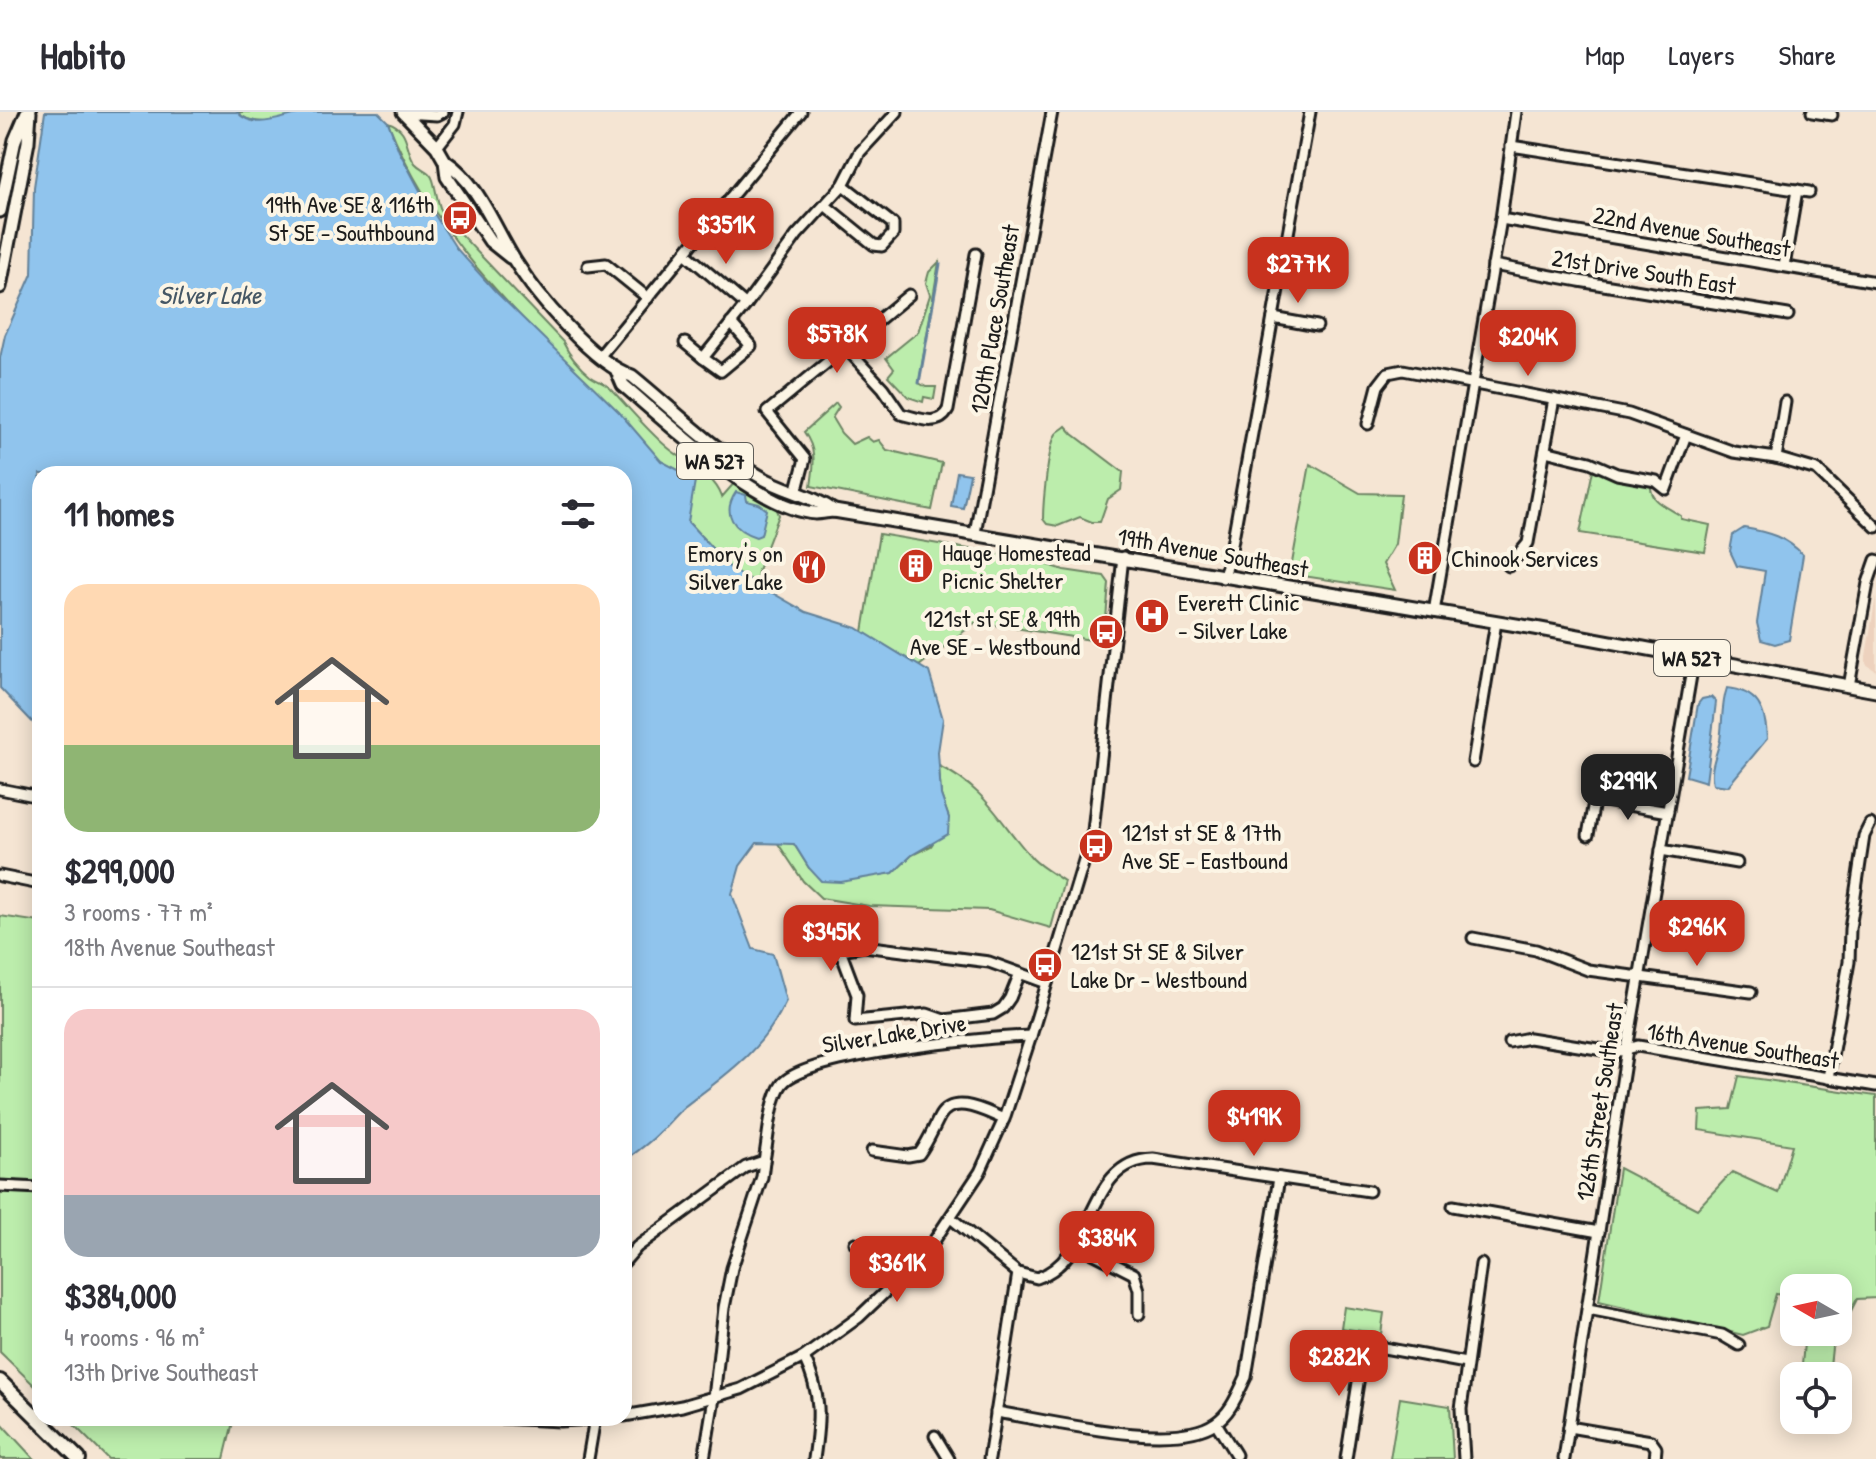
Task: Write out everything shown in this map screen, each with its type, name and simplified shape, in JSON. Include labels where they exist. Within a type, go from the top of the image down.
[{"type":"highway","points":[[0,1381],[32,1413]]},
{"type":"highway","points":[[0,1389],[32,1418]]},
{"type":"highway","points":[[41,1426],[78,1459]]},
{"type":"highway","points":[[45,1426],[78,1459]]},
{"type":"main road","points":[[0,211],[15,140],[28,112]]},
{"type":"main road","points":[[0,287],[28,142],[28,112]]},
{"type":"main road","name":"19th Avenue Southeast","points":[[404,112],[437,147],[445,161],[459,170],[501,233],[513,259],[561,319],[599,357],[617,371],[632,376],[738,463],[761,477],[818,500],[834,511]]},
{"type":"main road","name":"19th Avenue Southeast","points":[[617,371],[623,385],[750,486],[793,507],[816,513],[834,511],[1123,557],[1223,578],[1535,628],[1694,658]]},
{"type":"main road","name":"WA 527","points":[[1694,658],[1876,691]]},
{"type":"street","points":[[404,112],[437,115],[443,112]]},
{"type":"street","points":[[437,147],[455,124],[458,112]]},
{"type":"street","points":[[599,357],[801,112]]},
{"type":"street","points":[[703,358],[797,235],[843,185],[860,152],[897,112]]},
{"type":"street","name":"120th Place Southeast","points":[[975,533],[1052,112]]},
{"type":"street","points":[[1223,578],[1229,561],[1310,112]]},
{"type":"street","points":[[1434,612],[1501,219],[1516,112]]},
{"type":"street","points":[[1812,112],[1832,115]]},
{"type":"street","points":[[1511,146],[1809,192]]},
{"type":"street","points":[[826,206],[874,245],[882,246],[893,234],[893,224],[843,185]]},
{"type":"street","points":[[1784,266],[1797,190]]},
{"type":"street","name":"22nd Avenue Southeast","points":[[1501,219],[1876,282]]},
{"type":"street","points":[[685,253],[746,305]]},
{"type":"street","points":[[845,347],[883,388],[901,414],[936,421],[944,417],[948,410],[976,254]]},
{"type":"street","points":[[588,266],[606,264],[648,298]]},
{"type":"street","name":"21st Drive South East","points":[[1493,265],[1788,315]]},
{"type":"street","points":[[796,493],[805,459],[767,412],[909,295]]},
{"type":"street","points":[[1273,318],[1317,326]]},
{"type":"street","points":[[685,343],[721,371],[749,350],[749,342],[731,323]]},
{"type":"street","points":[[1368,424],[1378,386],[1388,373],[1403,370],[1629,414],[1734,452],[1776,458],[1817,470],[1876,527]]},
{"type":"street","points":[[1509,566],[1528,543],[1554,399]]},
{"type":"street","points":[[1776,458],[1785,402]]},
{"type":"street","points":[[1545,451],[1590,462],[1617,474],[1656,481],[1666,489],[1686,435]]},
{"type":"street","points":[[632,1415],[714,1398],[771,1376],[804,1357],[859,1317],[926,1253],[952,1219],[980,1172],[1004,1119],[1093,831],[1123,557]]},
{"type":"street","points":[[1849,686],[1868,583],[1876,560]]},
{"type":"street","points":[[1473,762],[1496,622]]},
{"type":"street","name":"126th Street Southeast","points":[[1564,1459],[1627,1049],[1694,658]]},
{"type":"street","points":[[1588,835],[1601,763]]},
{"type":"street","points":[[0,789],[32,795]]},
{"type":"street","points":[[1594,799],[1668,812]]},
{"type":"street","points":[[1828,1078],[1849,962],[1850,929],[1864,836],[1870,824]]},
{"type":"street","points":[[1661,850],[1737,863]]},
{"type":"street","points":[[0,876],[32,882]]},
{"type":"street","points":[[1473,938],[1536,950],[1588,970],[1751,992]]},
{"type":"street","points":[[1020,973],[1010,998],[1003,1008],[993,1014],[944,1020],[927,1014],[855,1021],[857,995],[840,950],[864,946],[989,962],[1020,973],[1047,983]]},
{"type":"street","name":"Silver Lake Drive","points":[[704,1459],[732,1268],[762,1177],[776,1096],[781,1085],[804,1070],[840,1059],[1002,1037],[1031,1036]]},
{"type":"street","name":"16th Avenue Southeast","points":[[1509,1042],[1529,1038],[1616,1052],[1638,1046],[1876,1086]]},
{"type":"street","points":[[872,1151],[908,1156],[919,1154],[942,1111],[950,1107],[969,1105],[1004,1119]]},
{"type":"street","points":[[952,1219],[1018,1273],[1037,1278],[1062,1265],[1112,1175],[1137,1159],[1369,1191]]},
{"type":"street","points":[[632,1253],[746,1167],[764,1161]]},
{"type":"street","points":[[996,1412],[1153,1436],[1187,1433],[1216,1423],[1235,1400],[1246,1377],[1279,1178]]},
{"type":"street","points":[[0,1186],[32,1188]]},
{"type":"street","points":[[1453,1206],[1599,1232]]},
{"type":"street","points":[[855,1243],[901,1279]]},
{"type":"street","points":[[1075,1244],[1134,1274],[1139,1290],[1139,1314]]},
{"type":"street","points":[[1464,1459],[1461,1409],[1481,1264]]},
{"type":"street","points":[[989,1459],[1018,1273]]},
{"type":"street","points":[[1588,1309],[1722,1335],[1739,1345]]},
{"type":"street","points":[[1346,1459],[1362,1357],[1366,1351],[1373,1346],[1466,1363]]},
{"type":"street","points":[[804,1357],[817,1383],[818,1431],[814,1459]]},
{"type":"street","points":[[1216,1423],[1236,1455]]},
{"type":"street","points":[[588,1459],[594,1426]]},
{"type":"street","points":[[1569,1427],[1651,1441],[1656,1454]]},
{"type":"street","points":[[935,1436],[949,1459]]},
{"type":"shaded area","points":[[1876,596],[1876,671],[1866,664],[1866,656]]},
{"type":"green space","points":[[237,112],[304,112],[260,122]]},
{"type":"green space","points":[[388,122],[404,135],[415,163],[432,177],[444,217],[563,342],[582,369],[611,389],[667,447],[706,475],[722,497],[735,482],[775,505],[779,515],[758,570],[757,583],[732,570],[688,522],[684,473],[662,462],[648,450],[619,414],[484,276],[430,204],[407,165]]},
{"type":"green space","points":[[939,262],[919,383],[936,387],[934,399],[924,397],[923,402],[908,397],[888,376],[894,369],[886,358],[918,332],[930,295],[926,283],[929,272]]},
{"type":"green space","points":[[836,403],[839,407],[832,418],[852,444],[867,437],[873,442],[879,440],[887,450],[942,463],[932,510],[811,486],[813,451],[804,432]]},
{"type":"green space","points":[[1066,426],[1123,472],[1121,490],[1108,499],[1100,522],[1080,517],[1058,526],[1047,524],[1043,519],[1053,441]]},
{"type":"green space","points":[[1310,464],[1360,493],[1401,494],[1395,544],[1383,564],[1395,590],[1290,574]]},
{"type":"green space","points":[[1593,470],[1651,483],[1656,499],[1681,519],[1710,525],[1705,552],[1580,533]]},
{"type":"green space","points":[[879,534],[1034,560],[1064,570],[1104,576],[1109,583],[1104,642],[976,622],[919,666],[863,632]]},
{"type":"green space","points":[[939,766],[970,785],[1033,859],[1064,881],[1051,928],[989,910],[869,906],[821,898],[803,881],[777,842],[794,844],[809,868],[867,876],[893,873],[912,855],[931,846],[949,818],[941,795]]},
{"type":"green space","points":[[0,916],[32,921],[32,1383],[0,1352]]},
{"type":"green space","points":[[1739,1076],[1876,1096],[1876,1298],[1857,1299],[1852,1309],[1852,1274],[1780,1274],[1780,1295],[1776,1294],[1767,1326],[1743,1335],[1599,1301],[1619,1168],[1697,1209],[1732,1172],[1778,1193],[1792,1145],[1699,1130],[1700,1111],[1731,1109]]},
{"type":"green space","points":[[1344,1307],[1384,1313],[1381,1334],[1341,1328]]},
{"type":"green space","points":[[1804,1346],[1833,1346],[1830,1362],[1802,1362]]},
{"type":"green space","points":[[1400,1398],[1450,1406],[1453,1459],[1390,1459]]},
{"type":"green space","points":[[0,1422],[34,1459],[0,1459]]},
{"type":"green space","points":[[75,1426],[232,1426],[224,1459],[108,1459]]},
{"type":"water","name":"Silver Lake","points":[[45,112],[237,112],[245,118],[262,122],[309,112],[378,112],[388,122],[399,151],[424,198],[456,248],[496,292],[619,412],[661,461],[695,481],[688,522],[732,570],[806,612],[857,628],[929,672],[943,719],[938,752],[941,795],[949,818],[948,834],[912,855],[893,873],[841,882],[821,881],[794,844],[757,843],[740,866],[732,894],[753,949],[773,954],[786,1001],[755,1048],[632,1155],[632,466],[32,466],[32,722],[0,688],[0,358],[5,335],[32,274],[34,187]]},
{"type":"water","points":[[957,472],[970,474],[963,508],[951,506]]},
{"type":"water","points":[[736,492],[746,495],[747,501],[767,510],[761,535],[748,534],[732,520],[730,507]]},
{"type":"water","points":[[1744,528],[1776,536],[1803,555],[1789,640],[1775,644],[1761,640],[1757,623],[1765,571],[1737,566],[1730,551],[1733,535]]},
{"type":"water","points":[[1727,688],[1746,693],[1758,704],[1765,719],[1767,739],[1728,786],[1713,784],[1712,778]]},
{"type":"water","points":[[1711,697],[1716,702],[1706,782],[1686,776],[1698,704],[1702,699]]},
{"type":"waterway","points":[[919,383],[940,264]]},
{"type":"place","name":"19th Ave SE & 116th St SE - Southbound","points":[[460,218]]},
{"type":"place","name":"Chinook Services","points":[[1425,558]]},
{"type":"place","name":"Hauge Homestead Picnic Shelter","points":[[916,566]]},
{"type":"place","name":"Emory's on Silver Lake","points":[[809,567]]},
{"type":"place","name":"Everett Clinic - Silver Lake","points":[[1152,616]]},
{"type":"place","name":"121st st SE & 19th Ave SE - Westbound","points":[[1106,632]]},
{"type":"place","name":"121st st SE & 17th Ave SE - Eastbound","points":[[1096,846]]},
{"type":"place","name":"121st St SE & Silver Lake Dr - Westbound","points":[[1045,965]]}]
